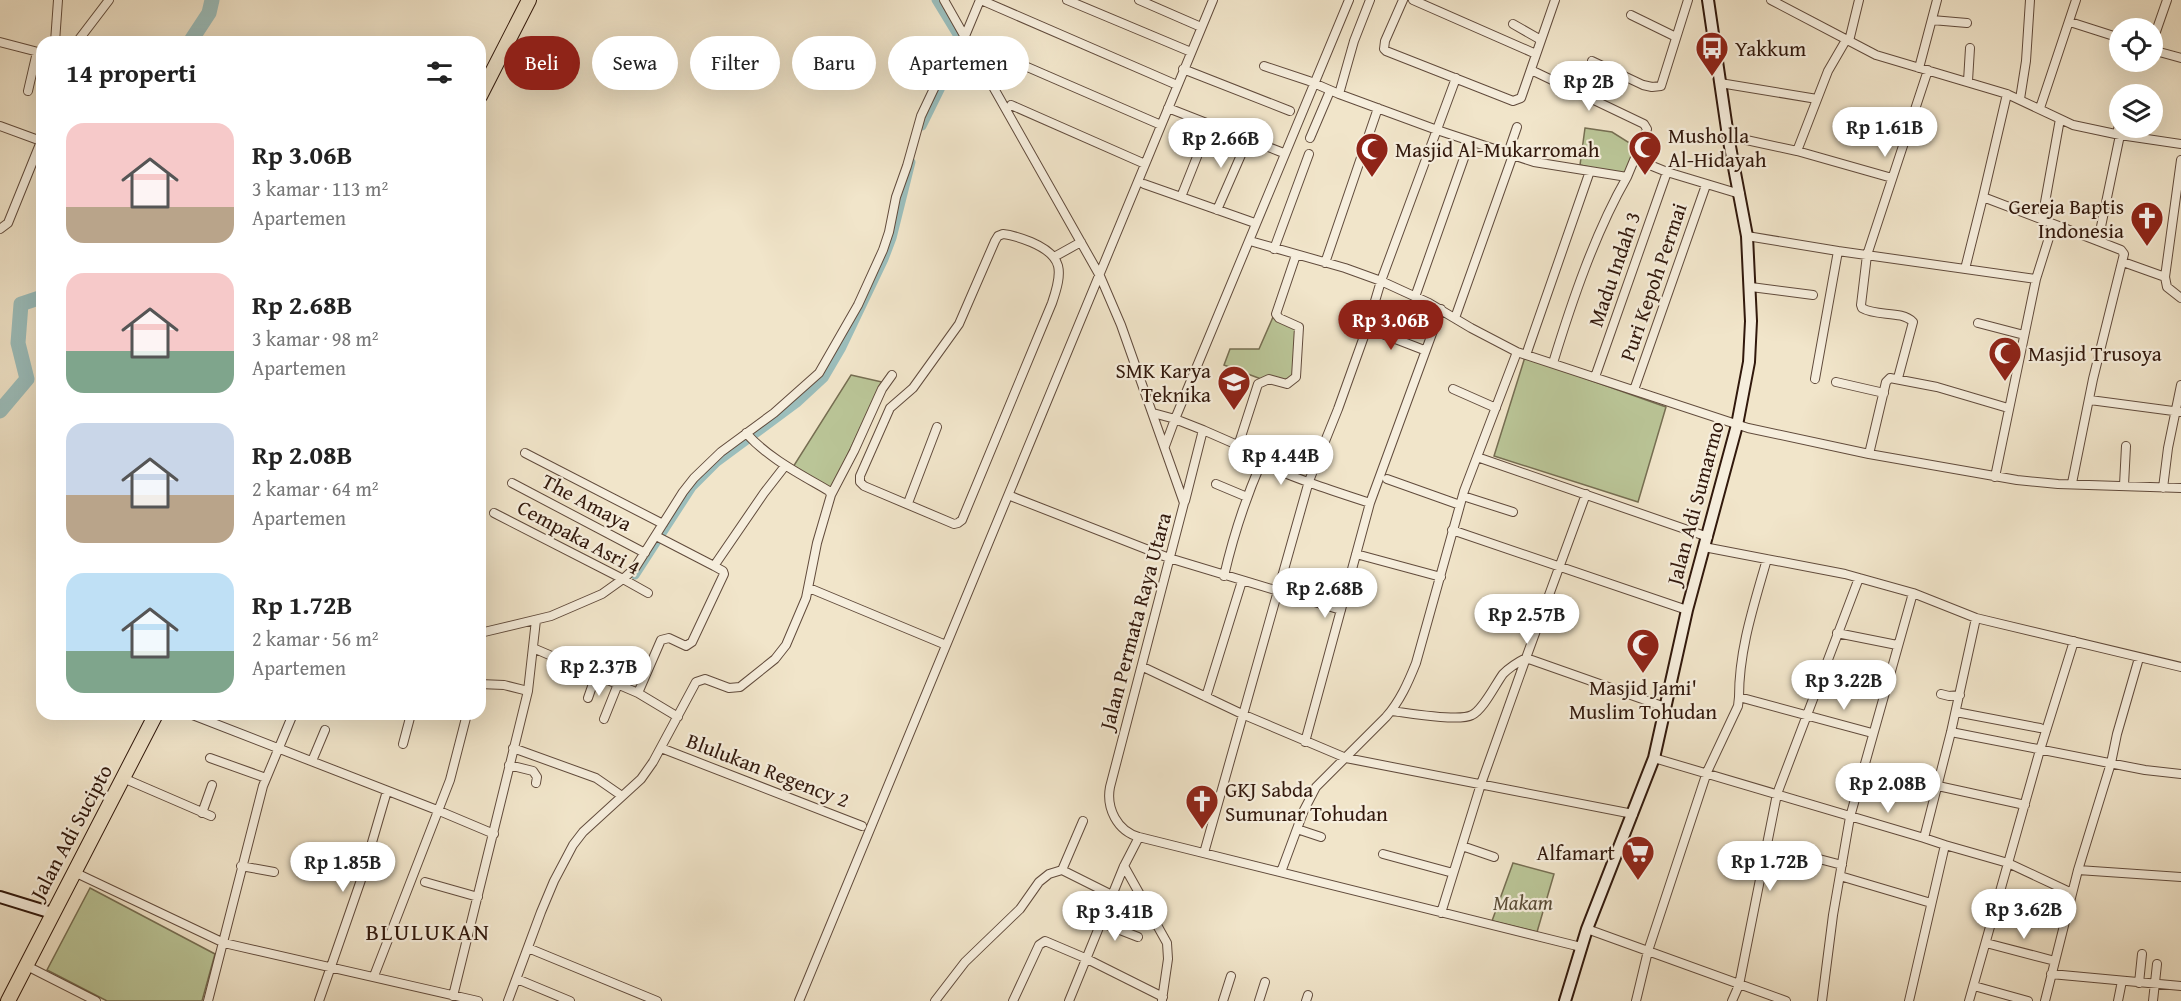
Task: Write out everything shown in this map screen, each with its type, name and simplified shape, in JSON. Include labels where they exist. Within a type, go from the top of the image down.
[{"type":"highway","points":[[486,83],[525,1]]},
{"type":"highway","name":"Jalan Adi Sucipto","points":[[8,1001],[153,720]]},
{"type":"main road","name":"Jalan Adi Sumarmo","points":[[1565,1001],[1587,929],[1654,758],[1687,610],[1737,425],[1749,362],[1751,287],[1747,236],[1728,135],[1708,0]]},
{"type":"main road","points":[[0,897],[52,913]]},
{"type":"street","points":[[55,36],[58,0]]},
{"type":"street","points":[[82,36],[110,0]]},
{"type":"street","name":"Jalan Permata Raya Utara","points":[[944,0],[960,36]]},
{"type":"street","points":[[964,36],[981,0],[1177,85]]},
{"type":"street","points":[[1067,0],[1191,52]]},
{"type":"street","points":[[1139,0],[1201,27]]},
{"type":"street","points":[[799,1001],[1213,0]]},
{"type":"street","points":[[1165,446],[1349,0]]},
{"type":"street","points":[[1310,138],[1335,92],[1370,0]]},
{"type":"street","points":[[1403,0],[1385,40],[1384,49],[1517,101],[1521,98],[1555,0]]},
{"type":"street","points":[[1413,0],[1536,54]]},
{"type":"street","points":[[1592,61],[1643,85],[1659,87],[1662,84],[1688,0]]},
{"type":"street","points":[[1771,0],[1784,3],[1847,41],[1876,55],[2007,94],[2073,125],[2109,133]]},
{"type":"street","points":[[1797,151],[1828,71],[1847,41],[1859,0]]},
{"type":"street","points":[[1919,68],[1937,0]]},
{"type":"street","points":[[2020,99],[2026,60],[2030,0]]},
{"type":"street","points":[[2040,108],[2076,0]]},
{"type":"street","points":[[2161,18],[2167,0]]},
{"type":"street","points":[[1631,15],[1676,37]]},
{"type":"street","points":[[1932,20],[1967,23]]},
{"type":"street","points":[[2070,22],[2109,34]]},
{"type":"street","points":[[1513,24],[1541,40]]},
{"type":"street","points":[[0,42],[36,51]]},
{"type":"street","points":[[1968,81],[1970,48]]},
{"type":"street","points":[[2163,53],[2181,58]]},
{"type":"street","points":[[28,91],[36,63]]},
{"type":"street","points":[[1264,66],[1437,130],[1534,162],[1627,177]]},
{"type":"street","points":[[1029,68],[1161,125]]},
{"type":"street","points":[[1183,69],[1290,111]]},
{"type":"street","points":[[1531,70],[1644,124],[1647,129],[1627,177],[1610,208],[1553,363]]},
{"type":"street","points":[[1898,378],[1913,322],[1906,317],[1862,308],[1867,255],[1928,70]]},
{"type":"street","points":[[1204,853],[1309,481],[1338,410],[1381,281],[1456,78]]},
{"type":"street","points":[[1720,83],[1817,99]]},
{"type":"street","points":[[486,631],[536,620],[602,594],[623,579],[659,538],[663,524],[694,478],[721,452],[774,413],[814,379],[854,313],[886,242],[896,197],[921,116],[933,90]]},
{"type":"street","name":"Jalan Permata Raya Utara","points":[[991,90],[1099,278],[1121,325],[1136,373],[1153,413],[1184,503],[1143,667],[1113,771],[1108,801],[1120,825],[1127,833],[1139,837],[1581,947]]},
{"type":"street","points":[[1965,269],[2007,94]]},
{"type":"street","points":[[1011,105],[1145,164]]},
{"type":"street","points":[[1168,108],[1281,152]]},
{"type":"street","points":[[1326,263],[1378,108]]},
{"type":"street","points":[[2042,219],[2060,119]]},
{"type":"street","points":[[1181,196],[1210,124]]},
{"type":"street","points":[[0,126],[36,138]]},
{"type":"street","points":[[1455,318],[1517,127]]},
{"type":"street","points":[[1728,135],[1797,151],[1892,178]]},
{"type":"street","points":[[2098,241],[2118,138]]},
{"type":"street","points":[[2140,138],[2181,144]]},
{"type":"street","points":[[1217,210],[1248,139]]},
{"type":"street","points":[[1415,297],[1470,141]]},
{"type":"street","points":[[0,229],[8,223],[36,153]]},
{"type":"street","points":[[1274,249],[1309,154]]},
{"type":"street","points":[[1635,159],[1706,186],[1740,194]]},
{"type":"street","points":[[2181,160],[2165,278],[2167,287],[2181,298]]},
{"type":"street","points":[[1281,872],[1304,810],[1316,787],[1392,711],[1407,685],[1416,663],[1463,496],[1496,408],[1522,353],[1590,171]]},
{"type":"street","name":"Madu Indah 3","points":[[1596,377],[1667,172]]},
{"type":"street","points":[[1144,184],[1252,222]]},
{"type":"street","name":"Puri Kepoh Permai","points":[[1634,390],[1706,186]]},
{"type":"street","points":[[1983,197],[2123,252],[2072,483]]},
{"type":"street","points":[[1995,477],[2036,279],[2054,225]]},
{"type":"street","points":[[2171,230],[2181,231]]},
{"type":"street","points":[[1003,234],[1015,236],[1045,248],[1054,257],[1059,267],[1058,286],[962,520],[954,524],[871,489],[860,482],[860,476],[890,408],[913,388],[959,324],[998,236],[1003,234]]},
{"type":"street","points":[[1747,236],[1838,252],[2036,279]]},
{"type":"street","points":[[1250,241],[1381,281],[1441,309],[1489,339],[1522,353],[1737,425],[1869,454],[1995,477],[2035,482],[2181,488]]},
{"type":"street","points":[[1054,257],[1079,243]]},
{"type":"street","points":[[1815,379],[1838,252]]},
{"type":"street","points":[[1238,446],[1258,384],[1269,379],[1290,384],[1296,377],[1299,327],[1279,318],[1276,311],[1296,255]]},
{"type":"street","points":[[2122,262],[2165,278]]},
{"type":"street","points":[[1751,287],[1813,295]]},
{"type":"street","points":[[1305,742],[1370,503],[1424,350],[1441,309]]},
{"type":"street","points":[[1978,322],[2024,334]]},
{"type":"street","points":[[1367,328],[1424,350]]},
{"type":"street","points":[[508,1001],[554,881],[573,845],[583,832],[641,779],[661,748],[696,682],[709,679],[729,688],[740,687],[775,659],[792,634],[809,588],[817,543],[831,495],[882,389],[892,375]]},
{"type":"street","points":[[1869,454],[1888,380],[1898,378],[2008,408]]},
{"type":"street","points":[[1836,382],[1884,393]]},
{"type":"street","points":[[2163,488],[2181,385]]},
{"type":"street","points":[[1453,389],[1496,408]]},
{"type":"street","points":[[2090,400],[2178,412]]},
{"type":"street","points":[[1153,413],[1203,430],[1238,446],[1261,463],[1294,477],[1370,503]]},
{"type":"street","points":[[908,503],[937,427]]},
{"type":"street","points":[[1184,503],[1203,430]]},
{"type":"street","points":[[747,434],[785,466],[829,491],[831,495]]},
{"type":"street","points":[[2124,485],[2126,446]]},
{"type":"street","points":[[525,453],[663,524]]},
{"type":"street","points":[[1477,457],[1586,494],[1706,542],[1767,559],[1858,578],[1913,593],[1976,618],[2181,667]]},
{"type":"street","points":[[1224,576],[1233,537],[1261,463]]},
{"type":"street","points":[[714,566],[785,466]]},
{"type":"street","points":[[1387,480],[1460,505]]},
{"type":"street","name":"The Amaya","points":[[512,483],[645,553]]},
{"type":"street","points":[[1216,484],[1247,497]]},
{"type":"street","points":[[1441,913],[1481,784],[1586,494]]},
{"type":"street","points":[[1463,496],[1513,512]]},
{"type":"street","points":[[1013,497],[1169,558],[1341,610]]},
{"type":"street","name":"Cempaka Asri 4","points":[[494,513],[648,593]]},
{"type":"street","points":[[1452,530],[1687,610]]},
{"type":"street","points":[[638,693],[661,640],[669,638],[686,646],[692,642],[724,573],[659,538]]},
{"type":"street","points":[[1356,554],[1441,577]]},
{"type":"street","points":[[1636,1001],[1648,951],[1707,772],[1738,706],[1740,666],[1767,559]]},
{"type":"street","points":[[1732,1001],[1739,985],[1777,794],[1858,578]]},
{"type":"street","points":[[1206,697],[1242,581]]},
{"type":"street","points":[[809,588],[946,645]]},
{"type":"street","points":[[1822,1001],[1850,817],[1913,593]]},
{"type":"street","points":[[1924,838],[1956,712],[1976,618]]},
{"type":"street","points":[[453,996],[528,691],[536,620]]},
{"type":"street","points":[[1837,633],[1898,645]]},
{"type":"street","points":[[1969,1001],[2040,750],[2074,641]]},
{"type":"street","points":[[533,648],[638,693],[678,717]]},
{"type":"street","points":[[1392,711],[1444,717],[1469,717],[1476,712],[1504,674],[1515,663],[1526,658],[1665,707]]},
{"type":"street","points":[[2045,1001],[2078,870],[2111,763],[2139,658]]},
{"type":"street","points":[[1143,667],[1242,714],[1346,758],[1633,814]]},
{"type":"street","points":[[588,698],[596,675]]},
{"type":"street","points":[[486,684],[504,685],[528,691]]},
{"type":"street","points":[[604,719],[618,684]]},
{"type":"street","points":[[1941,694],[1960,695]]},
{"type":"street","points":[[1739,697],[1872,733]]},
{"type":"street","points":[[1956,712],[2040,728]]},
{"type":"street","points":[[206,720],[494,834]]},
{"type":"street","points":[[211,1000],[241,866],[266,778],[290,720]]},
{"type":"street","points":[[403,744],[409,720]]},
{"type":"street","points":[[374,976],[450,780],[465,720]]},
{"type":"street","points":[[312,761],[325,730]]},
{"type":"street","points":[[1951,732],[2181,774]]},
{"type":"street","points":[[513,748],[596,778],[622,796]]},
{"type":"street","name":"Blulukan Regency 2","points":[[661,748],[862,826]]},
{"type":"street","points":[[210,758],[266,778]]},
{"type":"street","points":[[1654,758],[2008,863],[2072,893]]},
{"type":"street","points":[[509,765],[533,771],[537,777],[536,783]]},
{"type":"street","points":[[123,778],[211,816]]},
{"type":"street","points":[[202,813],[212,785]]},
{"type":"street","points":[[1938,786],[2025,805]]},
{"type":"street","points":[[319,1001],[332,967],[387,791]]},
{"type":"street","points":[[1062,870],[1083,821]]},
{"type":"street","points":[[1297,830],[1321,837]]},
{"type":"street","points":[[1071,1000],[1085,958],[1139,837]]},
{"type":"street","points":[[1909,1001],[1945,845]]},
{"type":"street","points":[[1462,846],[1494,857]]},
{"type":"street","points":[[1383,854],[1453,873]]},
{"type":"street","points":[[1804,855],[1842,865]]},
{"type":"street","points":[[1013,1001],[1041,942],[1048,941],[1162,999],[1168,959],[1167,943],[1125,864]]},
{"type":"street","points":[[241,866],[274,872]]},
{"type":"street","points":[[934,1001],[965,962],[1020,909],[1045,877],[1053,872],[1062,870],[1112,895]]},
{"type":"street","points":[[2078,870],[2181,877]]},
{"type":"street","points":[[74,872],[224,943],[374,976],[436,997],[453,996],[478,1001]]},
{"type":"street","points":[[1840,876],[1931,903]]},
{"type":"street","points":[[425,882],[478,897]]},
{"type":"street","points":[[1074,912],[1138,937]]},
{"type":"street","points":[[1587,929],[1786,1001]]},
{"type":"street","points":[[1986,943],[2055,961]]},
{"type":"street","points":[[528,948],[657,1001]]},
{"type":"street","points":[[2139,983],[2142,954]]},
{"type":"street","points":[[2153,1001],[2157,964]]},
{"type":"street","points":[[26,965],[96,1001]]},
{"type":"street","points":[[2051,974],[2181,986]]},
{"type":"street","points":[[1223,1001],[1231,976]]},
{"type":"street","points":[[517,978],[570,1001]]},
{"type":"street","points":[[2118,1001],[2121,981]]},
{"type":"street","points":[[1259,1001],[1265,982]]},
{"type":"street","points":[[1974,986],[2004,998],[2028,1001]]},
{"type":"green space","points":[[1585,128],[1612,132],[1636,147],[1625,175],[1580,165]]},
{"type":"green space","points":[[1273,317],[1296,326],[1295,376],[1292,381],[1261,379],[1224,365],[1230,349],[1259,349]]},
{"type":"green space","points":[[1525,357],[1666,407],[1638,502],[1494,456]]},
{"type":"green space","points":[[851,375],[882,382],[831,490],[793,467]]},
{"type":"green space","name":"Makam","points":[[1513,863],[1554,874],[1537,932],[1492,921]]},
{"type":"green space","points":[[90,888],[215,954],[202,1001],[107,1001],[47,970]]},
{"type":"waterway","points":[[194,36],[209,13],[212,0]]},
{"type":"waterway","points":[[922,126],[954,61],[964,46],[936,0]]},
{"type":"waterway","points":[[635,575],[692,487],[716,463],[797,403],[824,378],[841,349],[884,259],[892,238],[911,162]]},
{"type":"waterway","points":[[0,411],[27,379],[18,343],[21,304],[36,299]]},
{"type":"place","name":"Yakkum","points":[[1712,77]]},
{"type":"place","name":"Musholla Al-Hidayah","points":[[1645,176]]},
{"type":"place","name":"Masjid Al-Mukarromah","points":[[1372,178]]},
{"type":"place","name":"Gereja Baptis Indonesia","points":[[2147,247]]},
{"type":"place","name":"Masjid Trusoya","points":[[2005,382]]},
{"type":"place","name":"SMK Karya Teknika","points":[[1234,411]]},
{"type":"place","name":"Masjid Jami' Muslim Tohudan","points":[[1643,674]]},
{"type":"place","name":"GKJ Sabda Sumunar Tohudan","points":[[1202,830]]},
{"type":"place","name":"Alfamart","points":[[1638,881]]},
{"type":"district","name":"BLULUKAN","points":[[428,931]]}]
